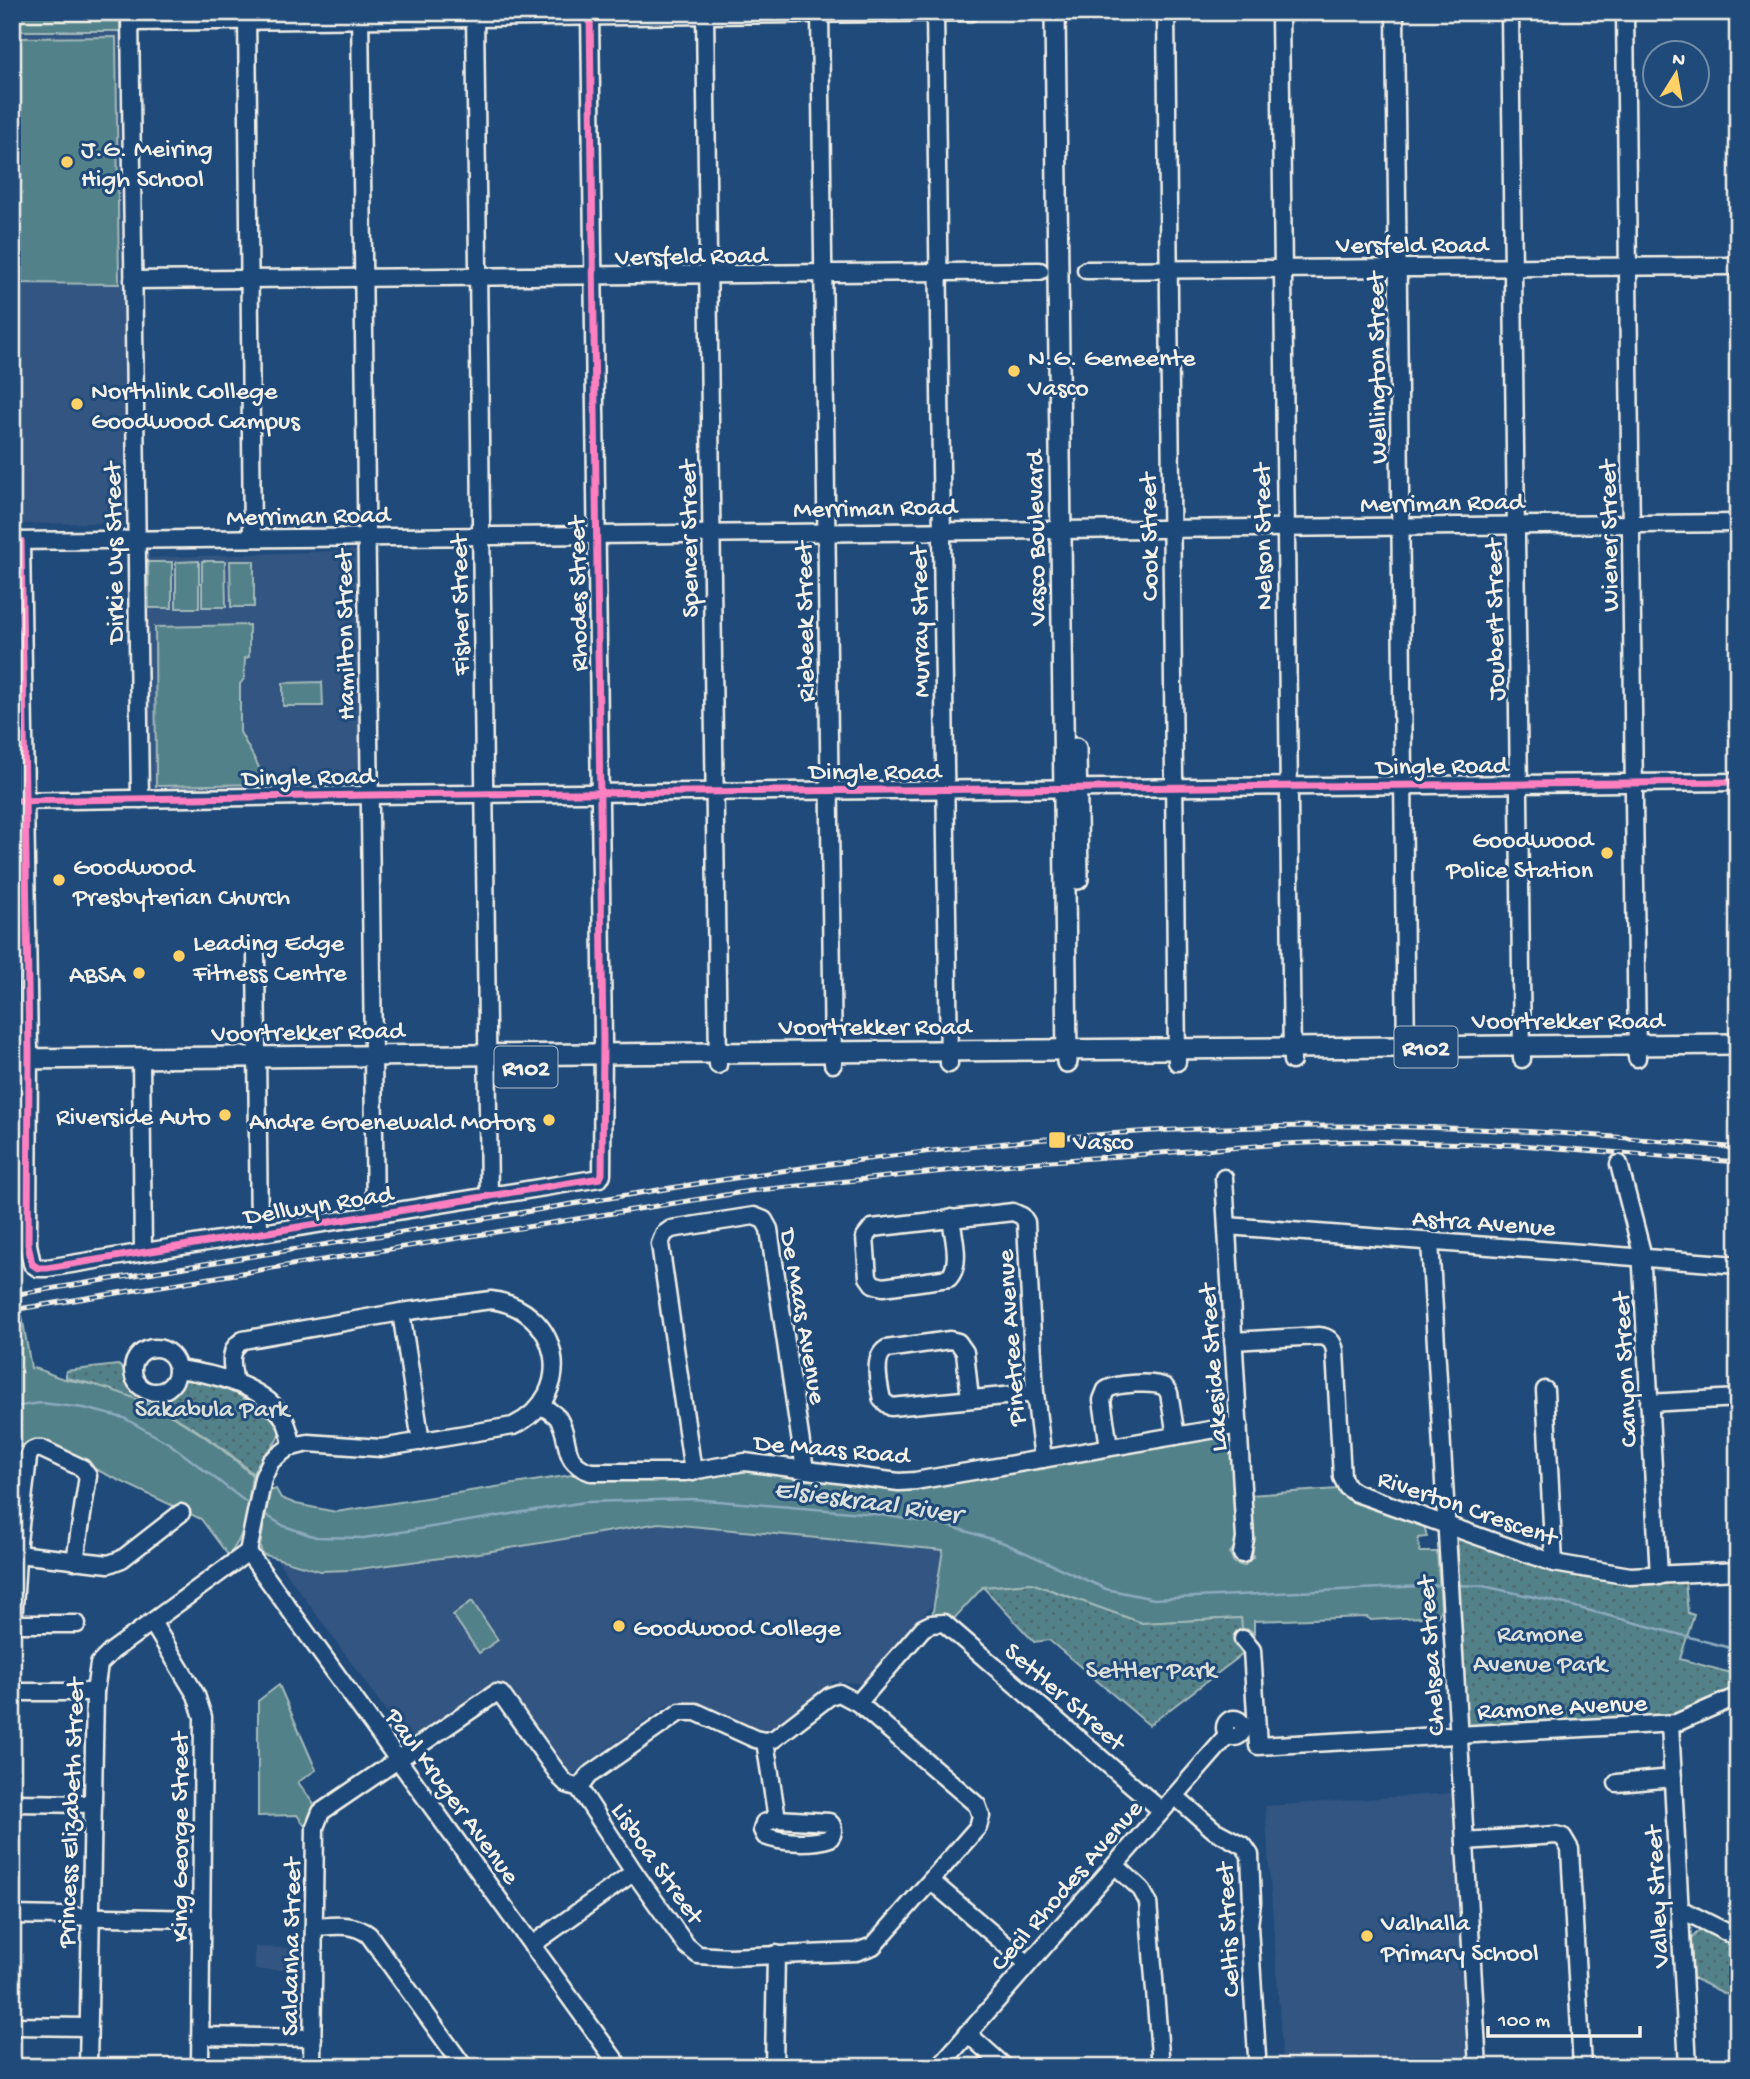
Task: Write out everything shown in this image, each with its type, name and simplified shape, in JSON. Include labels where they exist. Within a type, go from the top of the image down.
[{"type":"main road","name":"Vasco Boulevard","points":[[1055,12],[1074,1057]]},
{"type":"main road","name":"Vasco Boulevard","points":[[1066,528],[1068,12]]},
{"type":"main road","name":"Voortrekker Road","points":[[1637,1052],[1738,1044]]},
{"type":"main road","name":"Voortrekker Road","points":[[20,1065],[1522,1052],[1637,1052],[1738,1057]]},
{"type":"street","name":"Murray Street","points":[[935,12],[948,1058]]},
{"type":"street","points":[[131,17],[971,12]]},
{"type":"street","name":"Cook Street","points":[[1166,12],[1177,1056]]},
{"type":"street","name":"Nelson Street","points":[[1280,12],[1292,1055]]},
{"type":"street","name":"Wellington Street","points":[[1395,12],[1406,1054]]},
{"type":"street","name":"Joubert Street","points":[[1510,12],[1522,1052]]},
{"type":"street","name":"Wiener Street","points":[[1626,12],[1637,1052]]},
{"type":"street","name":"Riebeek Street","points":[[820,13],[833,1058]]},
{"type":"street","name":"Rhodes Street","points":[[590,14],[603,1060],[601,1174]]},
{"type":"street","name":"Spencer Street","points":[[705,14],[718,1059]]},
{"type":"street","name":"Fisher Street","points":[[476,15],[489,1197]]},
{"type":"street","points":[[247,16],[252,538]]},
{"type":"street","name":"Hamilton Street","points":[[360,16],[375,1215]]},
{"type":"street","name":"Dirkie Uys Street","points":[[131,17],[140,799]]},
{"type":"street","name":"Versfeld Road","points":[[1086,270],[1738,266]]},
{"type":"street","name":"Versfeld Road","points":[[133,280],[249,281],[1040,271]]},
{"type":"street","name":"Merriman Road","points":[[17,541],[941,529],[1738,523]]},
{"type":"street","points":[[17,541],[20,1207]]},
{"type":"street","name":"Dingle Road","points":[[18,801],[370,795],[1738,782]]},
{"type":"street","points":[[256,955],[259,1233]]},
{"type":"street","points":[[141,1064],[143,1252]]},
{"type":"street","name":"Canyon Street","points":[[1619,1164],[1642,1257],[1659,1576]]},
{"type":"street","name":"Dellwyn Road","points":[[20,1207],[29,1255],[32,1264],[38,1268],[595,1181],[601,1174]]},
{"type":"street","name":"Lakeside Street","points":[[1224,1178],[1245,1539],[1242,1554]]},
{"type":"street","name":"Pinetree Avenue","points":[[951,1218],[1013,1212],[1023,1216],[1026,1222],[1035,1394],[1043,1459]]},
{"type":"street","name":"De Maas Avenue","points":[[693,1472],[660,1244],[664,1234],[671,1229],[754,1216],[764,1220],[769,1229],[804,1470]]},
{"type":"street","points":[[951,1218],[956,1261],[949,1278],[883,1287],[878,1287],[870,1280],[865,1243],[866,1234],[872,1228],[951,1218]]},
{"type":"street","name":"Astra Avenue","points":[[1227,1226],[1738,1265]]},
{"type":"street","name":"Chelsea Street","points":[[1430,1241],[1478,2067]]},
{"type":"street","points":[[235,1383],[232,1354],[243,1340],[401,1312],[491,1300],[517,1306],[540,1325],[552,1347],[554,1360],[548,1391],[540,1405],[527,1418],[513,1426],[377,1449],[318,1443],[293,1446],[271,1461],[261,1483],[248,1552]]},
{"type":"street","points":[[401,1312],[421,1442]]},
{"type":"street","name":"Riverton Crescent","points":[[1233,1341],[1319,1336],[1329,1339],[1335,1351],[1342,1471],[1345,1485],[1356,1493],[1554,1563],[1630,1576],[1738,1571]]},
{"type":"street","points":[[970,1399],[965,1352],[958,1342],[950,1340],[886,1349],[880,1354],[882,1400],[888,1406],[1035,1394]]},
{"type":"street","points":[[177,1369],[204,1372],[261,1396],[275,1407],[284,1419],[293,1446]]},
{"type":"street","points":[[1109,1447],[1102,1401],[1106,1390],[1114,1386],[1154,1383],[1165,1387],[1176,1436]]},
{"type":"street","points":[[1545,1390],[1554,1563]]},
{"type":"street","points":[[1649,1403],[1738,1398]]},
{"type":"street","name":"De Maas Road","points":[[540,1405],[559,1420],[570,1456],[582,1468],[601,1472],[693,1472],[745,1462],[879,1480],[906,1481],[1239,1425]]},
{"type":"street","points":[[75,1561],[88,1476],[82,1468],[38,1448],[32,1450],[28,1458],[17,1554],[13,1624],[77,1624]]},
{"type":"street","points":[[17,1554],[102,1564],[116,1562],[181,1513]]},
{"type":"street","name":"Princess Elizabeth Street","points":[[88,2067],[95,1692],[99,1664],[104,1657],[248,1552]]},
{"type":"street","name":"Paul Kruger Avenue","points":[[248,1552],[620,2067]]},
{"type":"street","name":"King George Street","points":[[152,1622],[196,1695],[203,1717],[200,2067]]},
{"type":"street","name":"Settler Street","points":[[858,1703],[923,1628],[936,1622],[944,1623],[1162,1811]]},
{"type":"street","name":"Ramone Avenue","points":[[1243,1639],[1252,1650],[1258,1746],[1670,1724],[1738,1696]]},
{"type":"street","points":[[12,1692],[95,1692]]},
{"type":"street","name":"Lisboa Street","points":[[398,1759],[496,1693],[501,1694],[561,1778],[567,1784],[579,1788],[686,1945],[698,1955],[729,1957],[856,1952],[873,1946],[978,1827],[981,1816],[977,1805],[858,1703]]},
{"type":"street","points":[[579,1788],[589,1776],[671,1716],[683,1711],[696,1712],[755,1740],[765,1741],[774,1739],[833,1694],[846,1694],[858,1703]]},
{"type":"street","name":"Valley Street","points":[[1670,1724],[1688,2067]]},
{"type":"street","name":"Cecil Rhodes Avenue","points":[[939,2067],[1228,1735]]},
{"type":"street","points":[[765,1741],[778,1819]]},
{"type":"street","name":"Saldanha Street","points":[[312,2067],[315,1827],[321,1812],[398,1759]]},
{"type":"street","points":[[1617,1783],[1673,1779]]},
{"type":"street","name":"Celtis Street","points":[[1175,1796],[1214,1830],[1244,1846],[1250,1855],[1252,1902],[1249,1926],[1257,2056]]},
{"type":"street","points":[[12,1803],[93,1804]]},
{"type":"street","points":[[1465,1841],[1556,1835],[1567,1841],[1570,1849],[1583,2067]]},
{"type":"street","points":[[1115,1866],[1141,1889],[1148,1902],[1161,2067]]},
{"type":"street","points":[[532,1945],[634,1872]]},
{"type":"street","points":[[931,1881],[1028,1964]]},
{"type":"street","points":[[1680,1909],[1736,1933]]},
{"type":"street","points":[[12,1915],[202,1919]]},
{"type":"street","points":[[314,1927],[350,1926],[369,1935],[464,2067]]},
{"type":"street","points":[[774,2067],[776,1954]]},
{"type":"street","points":[[12,2026],[88,2027]]},
{"type":"street","points":[[967,2033],[1005,2067]]},
{"type":"street","points":[[201,2036],[313,2038]]},
{"type":"shaded area","points":[[12,31],[120,31],[126,516],[121,523],[12,524]]},
{"type":"shaded area","points":[[359,550],[361,788],[148,790],[146,558]]},
{"type":"shaded area","name":"Goodwood College","points":[[659,1523],[943,1550],[935,1602],[863,1684],[834,1681],[772,1727],[756,1730],[694,1701],[668,1705],[567,1778],[498,1682],[414,1738],[404,1736],[277,1560],[320,1571],[351,1570],[486,1552]]},
{"type":"shaded area","name":"Valhalla Primary School","points":[[1452,1793],[1467,2067],[1283,2067],[1265,1806]]},
{"type":"shaded area","points":[[255,1947],[302,1948],[302,1970],[255,1970]]},
{"type":"green space","points":[[12,12],[120,12],[120,31],[12,31]]},
{"type":"green space","name":"J.G. Meiring High School","points":[[116,37],[119,284],[12,283],[12,38]]},
{"type":"green space","points":[[199,561],[199,608],[176,608],[176,562]]},
{"type":"green space","points":[[202,561],[225,561],[226,607],[202,607]]},
{"type":"green space","points":[[230,561],[254,561],[254,607],[231,607]]},
{"type":"green space","points":[[148,562],[172,562],[172,608],[149,608]]},
{"type":"green space","points":[[249,625],[249,657],[245,658],[244,679],[240,684],[240,732],[268,784],[156,786],[155,627]]},
{"type":"green space","points":[[322,682],[323,706],[283,706],[283,683]]},
{"type":"green space","points":[[22,1316],[31,1368],[61,1378],[104,1387],[144,1402],[201,1434],[252,1475],[240,1538],[228,1555],[201,1519],[40,1443],[12,1448],[12,1318]]},
{"type":"green space","name":"Sakabula Park","points":[[118,1365],[136,1389],[147,1398],[166,1395],[189,1377],[235,1388],[234,1391],[279,1424],[278,1438],[260,1460],[253,1474],[211,1440],[166,1413],[118,1392],[66,1378],[66,1371]]},
{"type":"green space","points":[[1232,1432],[1239,1542],[1230,1553],[1234,1563],[1244,1566],[1253,1557],[1249,1495],[1338,1489],[1346,1496],[1424,1525],[1427,1537],[1418,1538],[1420,1552],[1437,1552],[1441,1608],[1438,1616],[1371,1620],[1367,1617],[1254,1621],[1254,1634],[1250,1630],[1242,1629],[1241,1618],[1142,1623],[1031,1583],[983,1587],[951,1622],[932,1617],[943,1550],[659,1523],[486,1552],[351,1570],[320,1571],[262,1554],[260,1546],[270,1491],[276,1489],[281,1498],[296,1504],[336,1512],[578,1474],[747,1467],[882,1485]]},
{"type":"green space","name":"Ramone Avenue Park","points":[[1457,1538],[1558,1572],[1639,1585],[1685,1582],[1688,1613],[1694,1615],[1680,1659],[1738,1675],[1738,1689],[1674,1716],[1469,1727],[1464,1720]]},
{"type":"green space","name":"Settler Park","points":[[1031,1583],[1142,1623],[1241,1618],[1242,1629],[1235,1634],[1233,1640],[1243,1654],[1149,1725],[1049,1640],[1034,1642],[983,1587]]},
{"type":"green space","points":[[472,1601],[498,1640],[479,1653],[453,1615]]},
{"type":"green space","points":[[279,1685],[316,1770],[298,1782],[318,1810],[310,1826],[304,1825],[297,1815],[258,1816],[258,1701]]},
{"type":"green space","points":[[1701,1928],[1738,1947],[1738,2000],[1693,1978],[1691,1939]]},
{"type":"waterway","name":"Elsieskraal River","points":[[12,1407],[41,1403],[84,1408],[124,1418],[170,1444],[250,1505]]},
{"type":"waterway","name":"Elsieskraal River","points":[[261,1512],[284,1526],[316,1537],[364,1538],[585,1502],[693,1499],[875,1514],[949,1526],[1004,1543],[1106,1589],[1154,1599],[1445,1585]]},
{"type":"waterway","name":"Elsieskraal River","points":[[1455,1585],[1483,1586],[1557,1602],[1738,1650]]},
{"type":"railway","points":[[12,1295],[741,1177],[905,1154],[1070,1137],[1226,1128],[1373,1126],[1592,1135],[1738,1148]]},
{"type":"railway","points":[[12,1310],[750,1191],[1024,1163],[1359,1141],[1519,1145],[1738,1162]]},
{"type":"cycle path","points":[[21,541],[29,1051],[28,1244],[32,1264],[38,1268],[47,1268],[600,1178],[603,1042],[590,12]]},
{"type":"cycle path","points":[[12,801],[1738,782]]},
{"type":"place","name":"J.G. Meiring High School","points":[[67,162]]},
{"type":"place","name":"N.G. Gemeente Vasco","points":[[1014,371]]},
{"type":"place","name":"Northlink College Goodwood Campus","points":[[77,404]]},
{"type":"place","name":"Goodwood Police Station","points":[[1607,853]]},
{"type":"place","name":"Goodwood Presbyterian Church","points":[[59,880]]},
{"type":"place","name":"Leading Edge Fitness Centre","points":[[179,956]]},
{"type":"place","name":"ABSA","points":[[139,973]]},
{"type":"place","name":"Riverside Auto","points":[[225,1115]]},
{"type":"place","name":"Andre Groenewald Motors","points":[[549,1120]]},
{"type":"place","name":"Vasco","points":[[1057,1140]]},
{"type":"place","name":"Goodwood College","points":[[619,1626]]},
{"type":"place","name":"Valhalla Primary School","points":[[1367,1936]]}]
